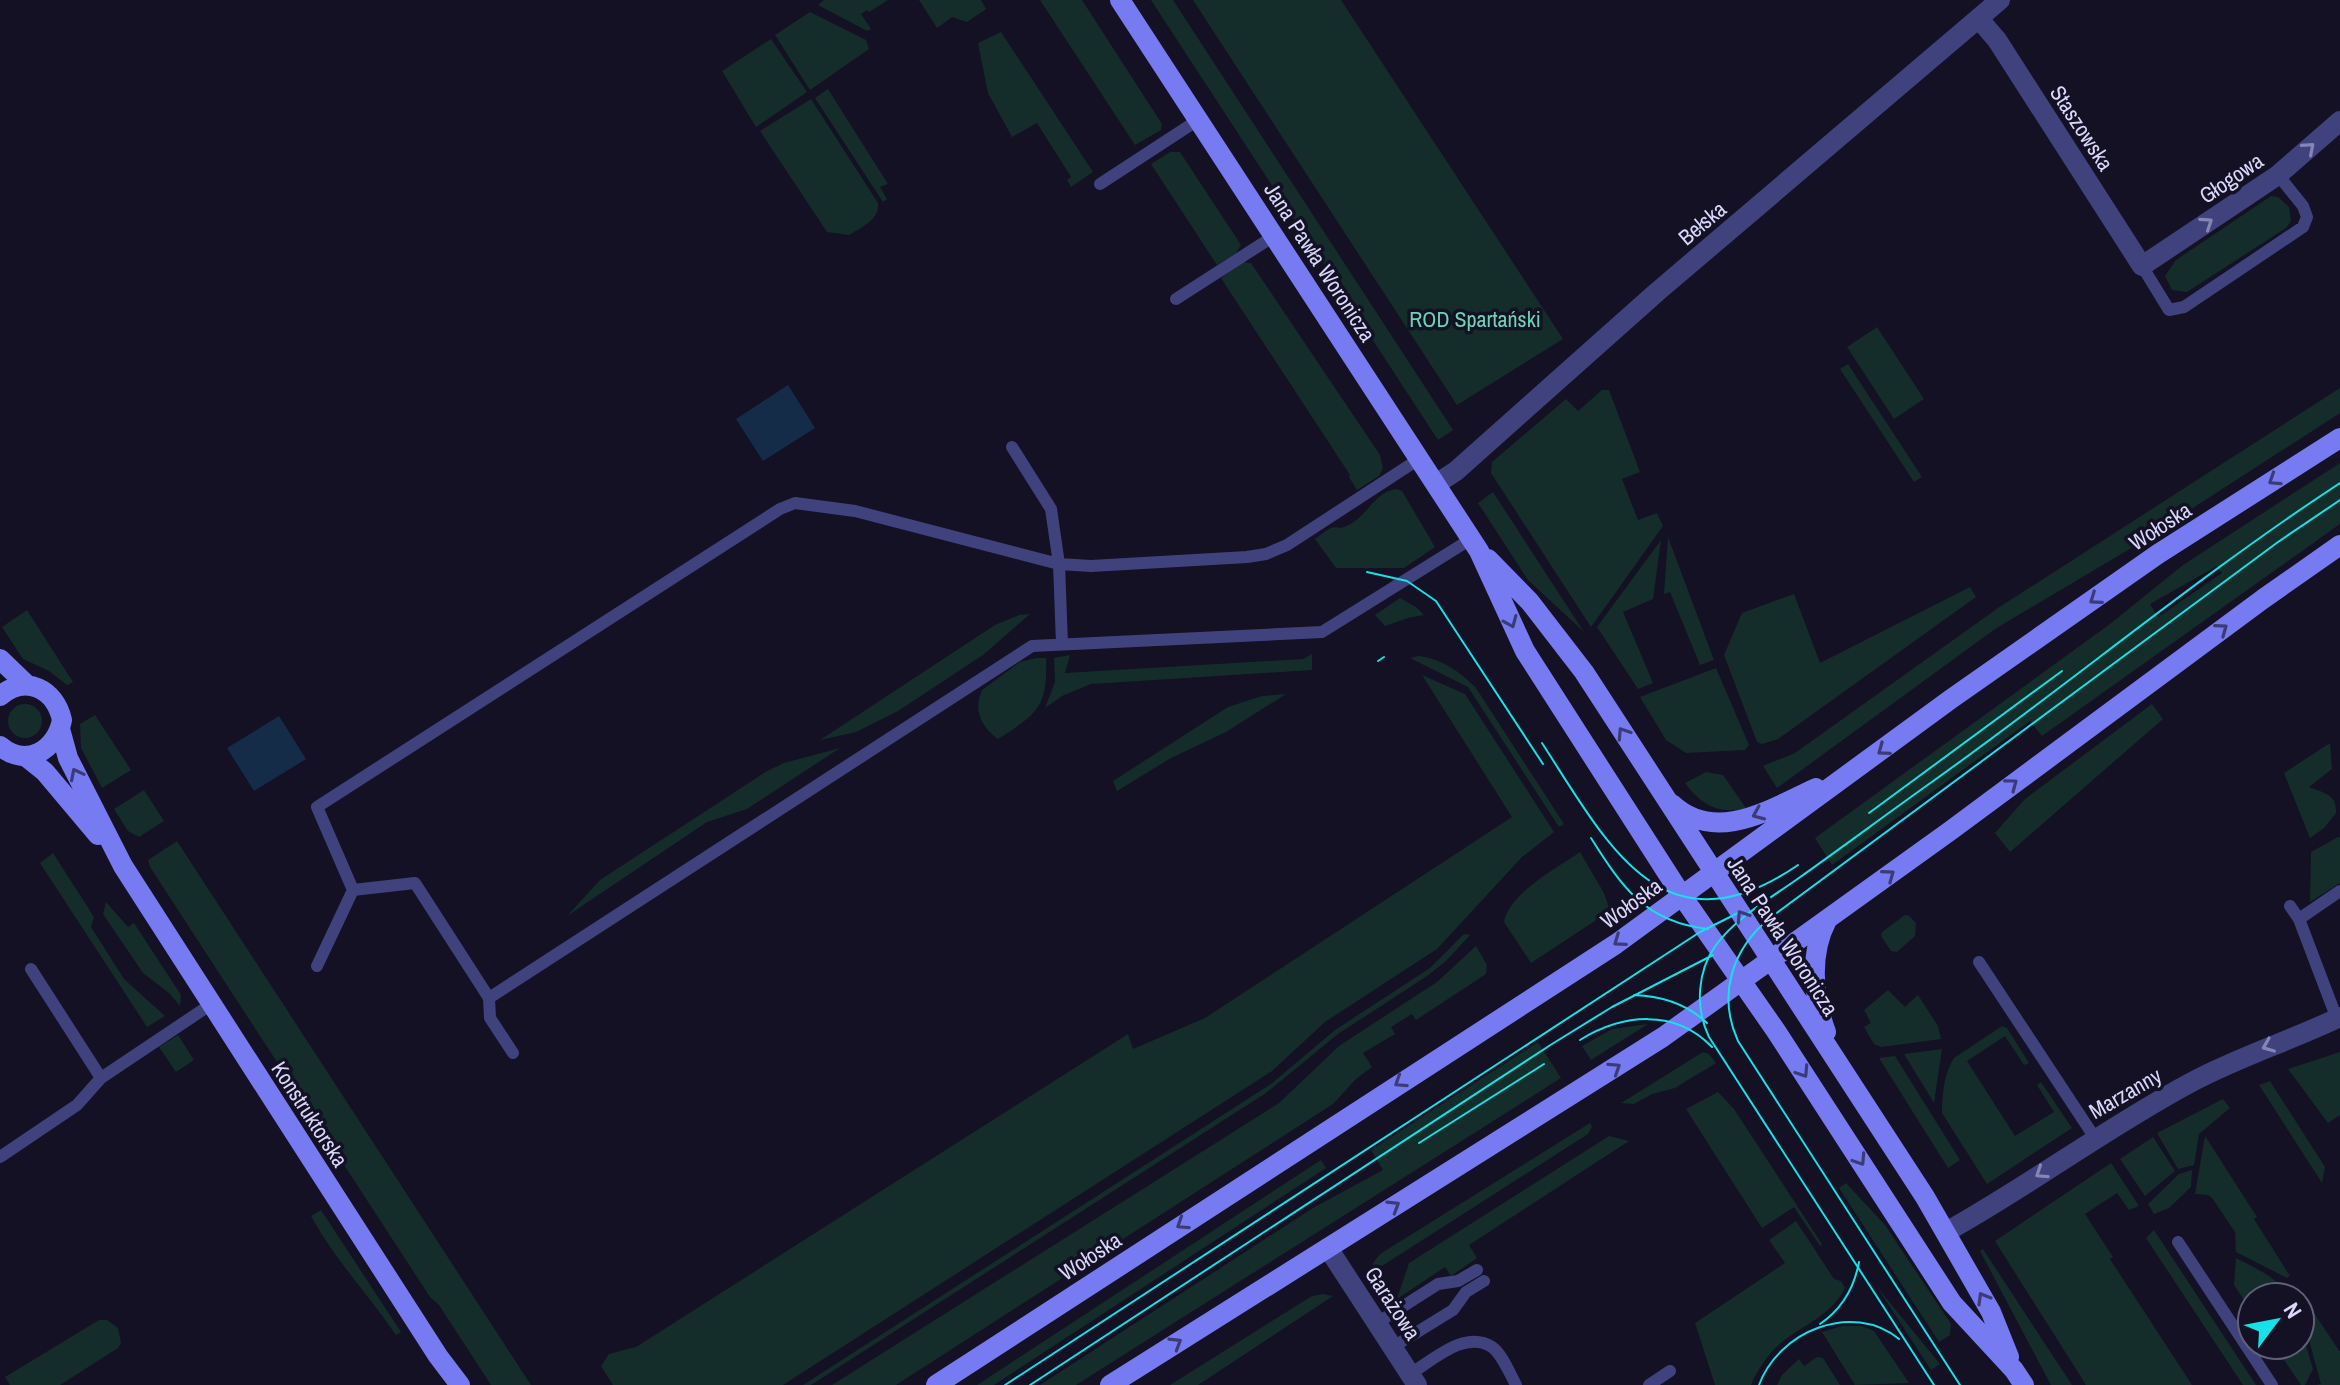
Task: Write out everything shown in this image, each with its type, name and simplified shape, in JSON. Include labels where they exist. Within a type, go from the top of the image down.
[{"type":"street","name":"Jana Pawła Woronicza","points":[[1120,0],[1475,545],[1525,651],[1682,896],[1742,981],[1952,1303],[2019,1377]]},
{"type":"street","name":"Bełska","points":[[1436,484],[1456,471],[1857,120],[2000,0]]},
{"type":"street","name":"Staszowska","points":[[1979,19],[1997,40],[2142,266]]},
{"type":"street","name":"Głogowa","points":[[2142,266],[2278,175],[2340,121]]},
{"type":"street","name":"Wołoska","points":[[936,1385],[1616,944],[1951,699],[2158,554],[2340,438]]},
{"type":"street","name":"Jana Pawła Woronicza","points":[[1475,545],[1530,602],[1572,655],[1666,798],[1946,1232],[1991,1312],[2019,1377]]},
{"type":"street","points":[[1110,1385],[1598,1080],[1827,920],[2340,545]]},
{"type":"street","points":[[0,659],[27,685]]},
{"type":"street","points":[[0,696],[10,688],[27,685]]},
{"type":"street","name":"Konstruktorska","points":[[27,685],[45,691],[53,698],[62,720],[60,729],[68,758],[123,866],[210,1005],[438,1356],[460,1385]]},
{"type":"street","points":[[9,753],[45,751],[52,745],[60,729]]},
{"type":"street","name":"Konstruktorska","points":[[9,753],[51,778],[123,866]]},
{"type":"street","points":[[1666,798],[1688,815],[1728,823],[1750,818],[1854,770]]},
{"type":"street","points":[[1827,920],[1820,937],[1815,968],[1815,998],[1837,1062]]},
{"type":"street","name":"Marzanny","points":[[1946,1232],[2095,1138],[2212,1071],[2338,1018]]},
{"type":"street","name":"Garażowa","points":[[1328,1248],[1393,1347],[1411,1381]]},
{"type":"lane","points":[[1100,184],[1198,120]]},
{"type":"lane","points":[[2142,266],[2169,310],[2184,307],[2303,227],[2307,217],[2303,206],[2278,175]]},
{"type":"lane","points":[[1176,299],[1274,236]]},
{"type":"lane","points":[[1012,447],[1051,509],[1059,564],[1062,644]]},
{"type":"lane","points":[[317,966],[353,890],[317,807],[780,509],[795,503],[855,511],[1059,564],[1091,566],[1266,554],[1299,538],[1419,459]]},
{"type":"lane","points":[[489,998],[1032,646],[1322,632],[1475,545]]},
{"type":"lane","points":[[353,890],[415,883],[489,998],[490,1018],[513,1053]]},
{"type":"lane","points":[[2299,919],[2340,891]]},
{"type":"lane","points":[[2290,906],[2299,919],[2338,1018]]},
{"type":"lane","points":[[1979,962],[2095,1138]]},
{"type":"lane","points":[[31,969],[101,1078]]},
{"type":"lane","points":[[0,1157],[77,1105],[101,1078],[210,1005]]},
{"type":"lane","points":[[2178,1242],[2272,1385]]},
{"type":"lane","points":[[1377,1323],[1438,1284],[1481,1275],[1453,1310],[1393,1347]]},
{"type":"lane","points":[[1411,1381],[1457,1344],[1476,1342],[1493,1348],[1516,1385]]},
{"type":"lane","points":[[1649,1385],[1670,1371]]},
{"type":"green space","points":[[824,0],[888,0],[861,14],[871,29],[867,31],[818,5]]},
{"type":"green space","points":[[919,0],[981,0],[986,9],[967,22],[952,17],[937,28]]},
{"type":"green space","points":[[1040,0],[1082,0],[1162,124],[1161,130],[1135,145]]},
{"type":"green space","points":[[1151,0],[1173,0],[1453,430],[1438,440]]},
{"type":"green space","name":"ROD Spartański","points":[[1193,0],[1341,0],[1563,339],[1457,405]]},
{"type":"green space","points":[[810,12],[866,40],[869,49],[810,90],[775,35]]},
{"type":"green space","points":[[1001,32],[1093,172],[1071,187],[1067,180],[1071,177],[1037,123],[1012,137],[988,93],[978,43]]},
{"type":"green space","points":[[771,39],[807,92],[756,127],[722,71]]},
{"type":"green space","points":[[828,89],[888,184],[880,187],[887,199],[883,202],[815,98]]},
{"type":"green space","points":[[811,99],[878,203],[873,218],[849,235],[827,232],[760,131]]},
{"type":"green space","points":[[1170,152],[1180,152],[1241,245],[1236,253],[1217,265],[1151,164]]},
{"type":"green space","points":[[2271,196],[2278,197],[2289,207],[2291,221],[2286,228],[2187,292],[2172,290],[2165,276],[2176,260]]},
{"type":"green space","points":[[1242,262],[1251,263],[1380,455],[1383,468],[1379,476],[1357,490],[1221,278]]},
{"type":"green space","points":[[1877,327],[1924,399],[1894,419],[1847,347]]},
{"type":"green space","points":[[1848,364],[1922,477],[1914,482],[1840,369]]},
{"type":"green space","points":[[2340,388],[2340,413],[2128,550],[1995,629],[1777,788],[1763,766],[1795,753],[1998,608]]},
{"type":"green space","points":[[1602,390],[1609,390],[1640,472],[1622,479],[1638,520],[1657,513],[1663,526],[1591,627],[1491,473],[1492,462],[1566,399],[1578,411]]},
{"type":"green space","points":[[2340,463],[2340,524],[2042,736],[2030,721],[1832,865],[1815,838],[2110,624],[2183,565]],"holes":[[[2217,566],[2222,573],[2158,617],[2150,604]]]},
{"type":"green space","points":[[1396,489],[1402,491],[1435,547],[1404,568],[1336,568],[1315,539],[1331,528],[1342,528],[1352,523],[1381,495]]},
{"type":"green space","points":[[1493,492],[1584,632],[1528,580],[1478,503]]},
{"type":"green space","points":[[1668,537],[1714,660],[1700,665],[1670,592],[1664,594]]},
{"type":"green space","points":[[1661,540],[1653,599],[1623,612],[1653,683],[1638,689],[1597,627]]},
{"type":"green space","points":[[1970,587],[1976,597],[1778,739],[1762,744],[1757,742],[1724,655],[1742,613],[1794,594],[1820,663]]},
{"type":"green space","points":[[1400,598],[1424,615],[1385,626],[1375,615]]},
{"type":"green space","points":[[27,610],[73,682],[67,685],[49,671],[23,659],[2,627]]},
{"type":"green space","points":[[1030,614],[983,655],[898,711],[856,732],[820,740],[995,625]]},
{"type":"green space","points":[[1312,654],[1312,670],[1091,684],[1062,696],[1045,708],[1055,682],[1054,658],[1070,655],[1065,673],[1303,659]]},
{"type":"green space","points":[[1419,656],[1450,667],[1476,688],[1564,824],[1559,827],[1468,687],[1410,658]]},
{"type":"green space","points":[[1046,658],[1042,699],[1031,716],[998,739],[980,718],[978,704],[982,690],[1020,662]]},
{"type":"green space","points":[[1716,668],[1749,745],[1745,750],[1686,753],[1666,740],[1640,697]]},
{"type":"green space","points":[[1422,675],[1465,694],[1554,832],[1522,857],[1437,949],[1325,1022],[1272,1071],[783,1385],[613,1385],[601,1366],[609,1354],[636,1347],[1128,1034],[1133,1049],[1205,1018],[1512,817]]},
{"type":"green space","points":[[1286,694],[1226,732],[1171,758],[1117,791],[1113,781],[1228,707],[1262,696]]},
{"type":"green space","points":[[25,704],[37,709],[42,721],[37,733],[25,738],[13,733],[8,721],[13,709]]},
{"type":"green space","points":[[2152,704],[2163,719],[2010,852],[1995,833],[2025,799]]},
{"type":"green space","points":[[95,715],[131,770],[102,788],[81,748],[80,724]]},
{"type":"green space","points":[[2330,743],[2332,769],[2309,787],[2332,798],[2336,813],[2324,828],[2310,838],[2284,773]]},
{"type":"green space","points":[[840,748],[747,809],[707,822],[567,916],[600,880],[767,771],[784,763]]},
{"type":"green space","points":[[1706,772],[1723,775],[1746,808],[1719,809],[1697,797],[1685,783]]},
{"type":"green space","points":[[144,790],[164,821],[139,837],[128,831],[114,809]]},
{"type":"green space","points":[[2338,837],[2340,883],[2310,902],[2311,852]]},
{"type":"green space","points":[[177,841],[531,1385],[491,1385],[439,1305],[430,1297],[150,867],[148,860]]},
{"type":"green space","points":[[1580,852],[1604,893],[1610,911],[1531,963],[1504,922],[1508,911],[1524,891]]},
{"type":"green space","points":[[53,853],[94,917],[91,927],[124,979],[165,1016],[147,1027],[40,863]]},
{"type":"green space","points":[[106,902],[128,927],[134,923],[181,995],[180,1006],[143,973],[103,914]]},
{"type":"green space","points":[[1905,915],[1916,923],[1915,936],[1897,952],[1891,951],[1881,936],[1882,932]]},
{"type":"green space","points":[[1464,934],[1470,935],[1446,961],[1338,1034],[1266,1093],[811,1385],[803,1385],[1271,1084],[1335,1030],[1430,968]]},
{"type":"green space","points":[[1476,946],[1487,965],[1486,974],[1416,1020],[1412,1014],[1391,1027],[1395,1034],[1363,1053],[1372,1067],[1333,1104],[896,1385],[832,1385],[1279,1103],[1339,1046],[1437,982]]},
{"type":"green space","points":[[1888,990],[1905,1007],[1918,995],[1938,1026],[1941,1039],[1881,1047],[1874,1044],[1864,1027],[1871,1023],[1864,1010]]},
{"type":"green space","points":[[1648,1024],[1591,1060],[1582,1046],[1612,1029]]},
{"type":"green space","points":[[2002,1026],[2007,1028],[2029,1063],[2024,1065],[2005,1036],[1967,1061],[2015,1136],[2054,1112],[2037,1085],[2041,1082],[2072,1128],[1987,1184],[1942,1113],[1942,1099],[1954,1058]]},
{"type":"green space","points":[[178,1035],[194,1060],[176,1072],[159,1047]]},
{"type":"green space","points":[[1538,1042],[1561,1078],[1076,1385],[1040,1385],[1313,1208],[1383,1170],[1371,1150]]},
{"type":"green space","points":[[1942,1049],[1934,1103],[1904,1054]]},
{"type":"green space","points":[[1703,1052],[1716,1063],[1675,1088],[1652,1094],[1634,1104],[1621,1103]]},
{"type":"green space","points":[[2340,1052],[2340,1115],[2328,1123],[2288,1069]]},
{"type":"green space","points":[[1895,1056],[1960,1160],[1948,1168],[1879,1058]]},
{"type":"green space","points":[[2270,1081],[2325,1167],[2322,1183],[2259,1085]]},
{"type":"green space","points":[[1718,1092],[1734,1109],[1822,1244],[1820,1246],[1794,1207],[1762,1228],[1686,1109]]},
{"type":"green space","points":[[2223,1099],[2230,1108],[2199,1134],[2194,1165],[2178,1169],[2157,1133]]},
{"type":"green space","points":[[1590,1123],[1592,1127],[1588,1134],[1371,1273],[1373,1263],[1380,1254]]},
{"type":"green space","points":[[1609,1136],[1629,1141],[1469,1245],[1477,1258],[1451,1276],[1445,1267],[1397,1299],[1409,1263]]},
{"type":"green space","points":[[2205,1136],[2257,1217],[2254,1219],[2290,1276],[2287,1278],[2236,1252],[2235,1232],[2212,1198],[2195,1194]]},
{"type":"green space","points":[[2153,1137],[2175,1171],[2145,1196],[2120,1159]]},
{"type":"green space","points":[[1321,1160],[1326,1168],[994,1385],[977,1385]]},
{"type":"green space","points":[[2111,1163],[2139,1206],[2129,1210],[2117,1193],[2085,1214],[2113,1257],[2110,1259],[2192,1385],[2086,1385],[1995,1241]]},
{"type":"green space","points":[[2192,1170],[2191,1187],[2169,1208],[2154,1214],[2148,1204],[2179,1174]]},
{"type":"green space","points":[[1846,1183],[1885,1225],[1951,1324],[1950,1335],[1939,1342],[1839,1188]]},
{"type":"green space","points":[[321,1210],[401,1332],[396,1335],[320,1232],[311,1216]]},
{"type":"green space","points":[[1796,1221],[1834,1279],[1841,1281],[1845,1288],[1825,1313],[1776,1347],[1751,1385],[1715,1385],[1695,1323],[1785,1263],[1769,1240]]},
{"type":"green space","points":[[2154,1230],[2236,1355],[2236,1361],[2240,1361],[2256,1385],[2243,1385],[2146,1238]]},
{"type":"green space","points":[[1983,1249],[2072,1385],[2051,1385],[1980,1251]]},
{"type":"green space","points":[[2236,1258],[2275,1281],[2236,1281],[2236,1288],[2234,1285]]},
{"type":"green space","points":[[1877,1287],[1940,1364],[1931,1370]]},
{"type":"green space","points":[[1312,1296],[1333,1296],[1198,1385],[1170,1385]]},
{"type":"green space","points":[[2316,1316],[2340,1352],[2340,1385],[2316,1385],[2321,1384],[2315,1361]]},
{"type":"green space","points":[[99,1320],[107,1320],[118,1328],[121,1343],[118,1348],[60,1385],[10,1385],[5,1377]]},
{"type":"green space","points":[[1842,1326],[1862,1326],[1874,1331],[1909,1383],[1855,1385],[1822,1332]]},
{"type":"green space","points":[[1817,1357],[1823,1358],[1840,1385],[1777,1385],[1782,1375],[1799,1359],[1804,1366]]},
{"type":"green space","points":[[2285,1361],[2311,1361],[2313,1369],[2305,1385],[2301,1385]]},
{"type":"water","points":[[788,385],[815,428],[763,461],[736,419]]},
{"type":"water","points":[[279,716],[306,759],[254,791],[227,748]]},
{"type":"tram line","points":[[1934,1385],[1709,1037],[1700,1002],[1705,966],[1724,935],[1753,910],[1980,747],[2235,555],[2340,483]]},
{"type":"tram line","points":[[1960,1385],[1738,1041],[1729,1007],[1729,990],[1738,958],[1757,930],[1770,918],[2278,542],[2340,500]]},
{"type":"tram line","points":[[1367,572],[1407,581],[1436,601],[1543,764]]},
{"type":"tram line","points":[[1378,661],[1384,657]]},
{"type":"tram line","points":[[1869,813],[2062,671]]},
{"type":"tram line","points":[[1542,743],[1590,817],[1616,850],[1643,876],[1674,894],[1710,899],[1751,891],[1798,865]]},
{"type":"tram line","points":[[1591,838],[1625,886],[1651,910],[1668,919],[1708,929]]},
{"type":"tram line","points":[[1005,1385],[1700,932],[1740,912]]},
{"type":"tram line","points":[[1030,1385],[1552,1044],[1612,1007],[1713,955]]},
{"type":"tram line","points":[[1634,995],[1674,1002],[1707,1023]]},
{"type":"tram line","points":[[1580,1040],[1613,1025],[1648,1019],[1682,1026],[1712,1047]]},
{"type":"tram line","points":[[1419,1143],[1544,1064]]},
{"type":"tram line","points":[[1820,1324],[1846,1298],[1859,1262]]},
{"type":"tram line","points":[[1759,1385],[1769,1366],[1783,1350],[1819,1328],[1839,1323],[1860,1323],[1880,1328],[1899,1339]]}]
